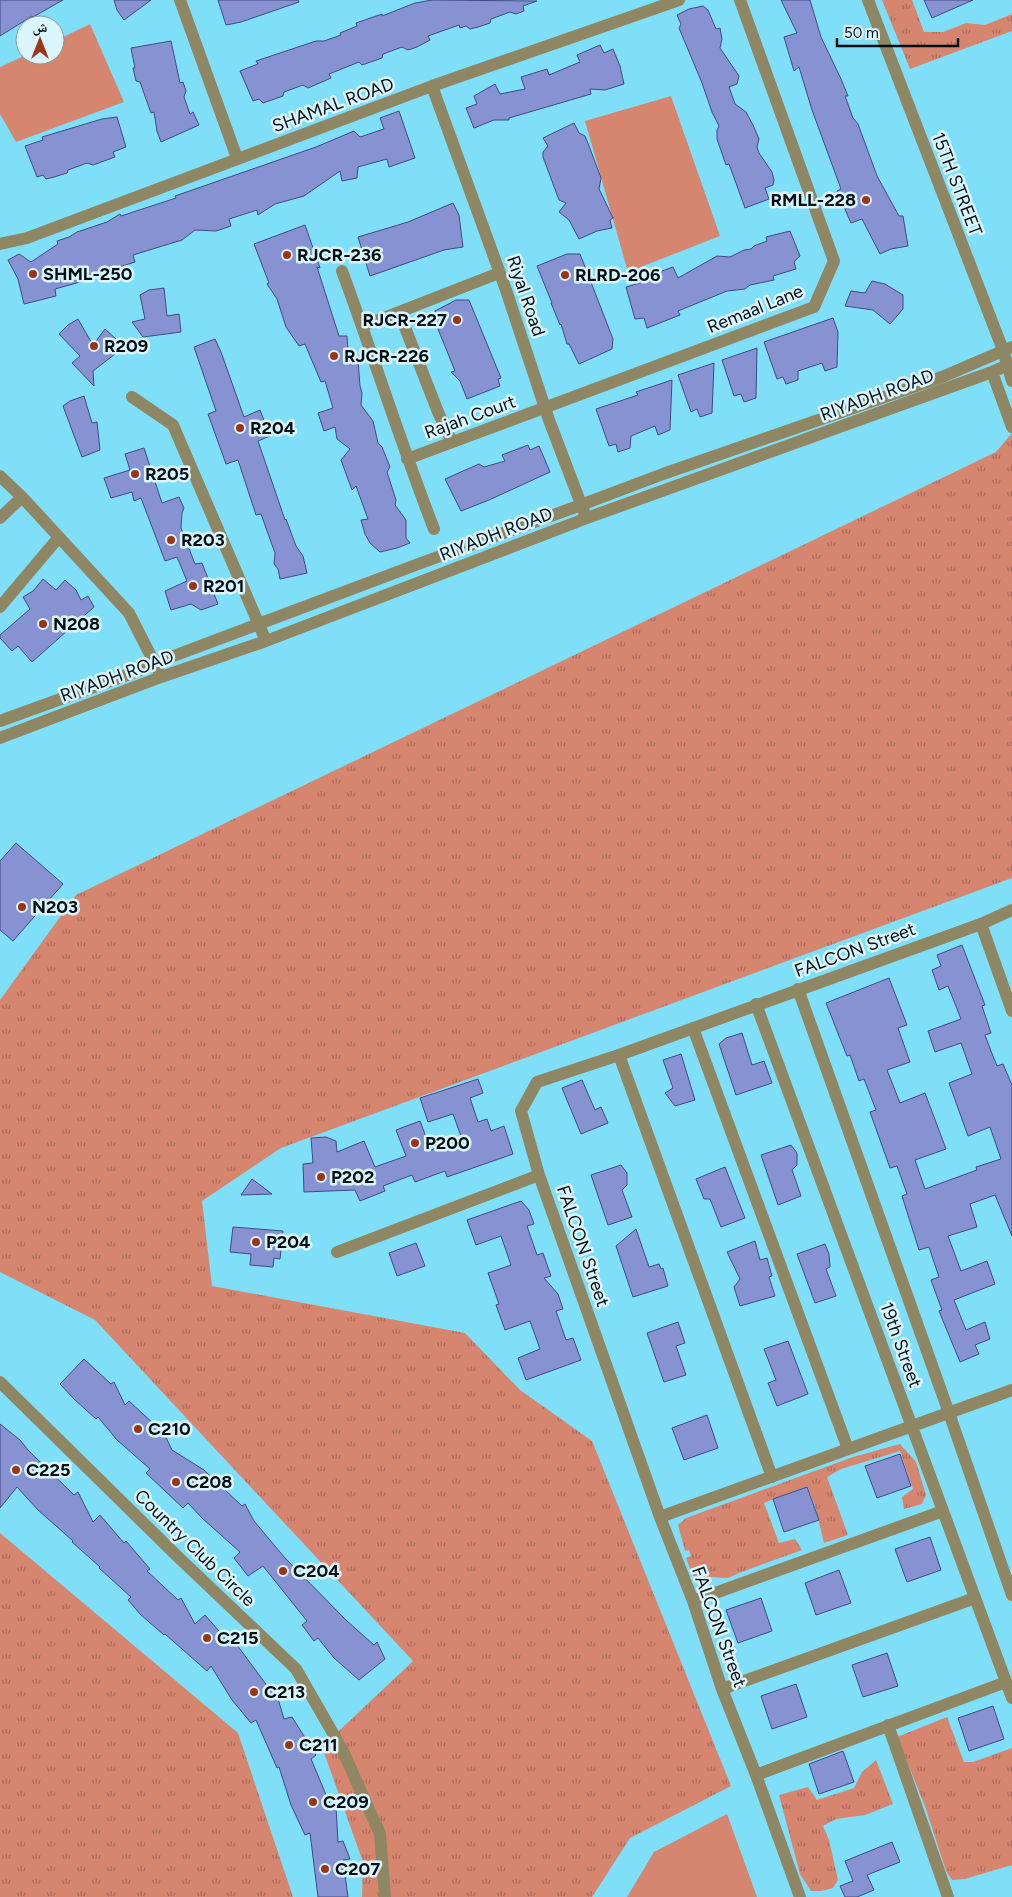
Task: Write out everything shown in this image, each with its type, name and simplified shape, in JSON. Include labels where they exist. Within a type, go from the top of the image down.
[{"type":"street","points":[[180,0],[238,158]]},
{"type":"street","name":"SHAMAL ROAD","points":[[0,244],[27,238],[432,86],[679,0]]},
{"type":"street","name":"Remaal Lane","points":[[545,407],[814,307],[834,261],[740,0]]},
{"type":"street","name":"15TH STREET","points":[[868,0],[1007,349],[1012,381]]},
{"type":"street","name":"Riyal Road","points":[[432,86],[500,272],[545,407],[587,518]]},
{"type":"street","name":"Rajah Court","points":[[342,271],[363,326],[407,459],[434,529]]},
{"type":"street","points":[[363,326],[500,272]]},
{"type":"street","points":[[399,312],[452,442]]},
{"type":"street","name":"RIYADH ROAD","points":[[0,722],[138,672],[155,663],[420,562],[662,474],[942,377],[1007,349]]},
{"type":"street","name":"RIYADH ROAD","points":[[0,738],[161,677],[266,641],[587,518],[992,372],[1009,364]]},
{"type":"street","points":[[992,372],[1012,427]]},
{"type":"street","points":[[132,397],[173,425],[266,641]]},
{"type":"street","name":"Rajah Court","points":[[407,459],[545,407]]},
{"type":"street","points":[[0,476],[22,497],[128,613],[161,677]]},
{"type":"street","points":[[0,518],[22,497]]},
{"type":"street","points":[[0,607],[59,537]]},
{"type":"street","name":"FALCON Street","points":[[800,1897],[756,1774],[722,1689],[693,1601],[660,1517],[539,1175],[521,1111],[536,1082],[619,1055],[981,924],[1012,910]]},
{"type":"street","points":[[981,924],[1012,1011]]},
{"type":"street","name":"19th Street","points":[[798,989],[949,1412],[1012,1595]]},
{"type":"street","name":"19th Street","points":[[756,1004],[1012,1698]]},
{"type":"street","points":[[693,1028],[848,1449]]},
{"type":"street","points":[[619,1055],[772,1477]]},
{"type":"street","points":[[337,1252],[539,1175]]},
{"type":"street","name":"Country Club Circle","points":[[0,1382],[176,1555],[296,1669],[342,1749],[380,1834],[385,1897]]},
{"type":"street","points":[[660,1517],[1012,1390]]},
{"type":"street","points":[[693,1601],[943,1511]]},
{"type":"street","points":[[722,1689],[975,1598]]},
{"type":"street","points":[[756,1774],[1006,1682]]},
{"type":"street","points":[[888,1726],[948,1897]]},
{"type":"green space","points":[[882,0],[912,0],[924,32],[943,32],[966,23],[985,25],[1012,14],[1012,31],[910,69]]},
{"type":"green space","points":[[90,24],[124,102],[16,142],[0,114],[0,67],[15,60],[15,65],[65,65],[65,36]]},
{"type":"green space","points":[[671,96],[720,236],[628,272],[585,121]]},
{"type":"green space","points":[[1012,433],[1012,878],[281,1148],[202,1201],[212,1286],[465,1333],[520,1390],[592,1441],[731,1786],[630,1838],[592,1897],[362,1897],[363,1862],[322,1747],[413,1661],[95,1320],[0,1272],[0,1000],[76,895],[996,452]]},
{"type":"green space","points":[[900,1444],[916,1462],[926,1495],[922,1504],[904,1509],[902,1497],[913,1489],[900,1451],[841,1469],[827,1477],[848,1535],[824,1543],[815,1506],[807,1486],[764,1503],[779,1543],[795,1539],[802,1550],[728,1578],[709,1577],[694,1579],[686,1558],[691,1556],[689,1550],[685,1551],[678,1525],[686,1518],[853,1457]]},
{"type":"green space","points":[[0,1533],[238,1733],[293,1897],[0,1897]]},
{"type":"green space","points":[[947,1717],[964,1762],[973,1762],[1012,1748],[1012,1865],[965,1879],[952,1880],[946,1871],[925,1806],[897,1737]]},
{"type":"green space","points":[[876,1760],[893,1804],[865,1815],[836,1819],[823,1826],[829,1840],[838,1880],[833,1888],[811,1891],[800,1874],[779,1795],[808,1787],[817,1800],[854,1788],[862,1772]]},
{"type":"green space","points":[[727,1814],[757,1897],[627,1897],[654,1852]]},
{"type":"building","points":[[0,0],[63,0],[37,15],[15,15],[15,27],[0,36]]},
{"type":"building","points":[[114,0],[151,0],[124,20],[117,10]]},
{"type":"building","points":[[218,0],[298,0],[299,2],[241,22],[226,25]]},
{"type":"building","points":[[432,0],[537,1],[523,6],[524,11],[516,14],[510,12],[491,19],[490,23],[470,29],[466,26],[460,28],[459,25],[428,36],[430,40],[417,47],[408,50],[402,47],[383,54],[382,58],[362,65],[359,62],[329,74],[331,78],[308,88],[303,85],[284,92],[283,96],[263,103],[259,99],[253,101],[240,71],[258,64],[256,61],[316,41],[324,41],[341,35],[340,33],[357,26],[356,23],[382,14],[382,16],[415,3]]},
{"type":"building","points":[[781,0],[810,0],[821,37],[848,96],[845,96],[853,118],[858,124],[877,176],[899,216],[903,216],[908,246],[891,249],[880,254],[862,219],[851,223],[837,191],[841,189],[812,110],[799,67],[794,71],[784,37],[797,33]]},
{"type":"building","points":[[924,0],[973,0],[932,18]]},
{"type":"building","points":[[703,6],[708,10],[716,29],[720,28],[722,39],[720,48],[739,76],[737,84],[729,87],[735,104],[746,112],[753,125],[759,139],[757,147],[759,153],[772,172],[774,180],[773,185],[765,188],[769,199],[745,208],[729,164],[726,165],[717,139],[719,126],[679,28],[681,24],[677,15],[689,9]]},
{"type":"building","points":[[171,41],[180,83],[183,82],[186,91],[184,97],[190,114],[193,112],[199,125],[161,142],[154,112],[151,113],[140,82],[136,81],[131,48]]},
{"type":"building","points":[[600,45],[604,53],[613,49],[620,66],[624,84],[605,90],[590,89],[591,94],[509,118],[509,120],[494,120],[474,128],[466,108],[477,104],[474,96],[495,84],[500,94],[525,89],[521,77],[547,69],[549,75],[580,62],[577,55]]},
{"type":"building","points":[[399,111],[415,158],[389,167],[387,159],[358,167],[357,178],[342,181],[340,171],[304,196],[275,204],[258,215],[257,210],[229,219],[231,226],[216,231],[195,230],[182,240],[133,255],[135,262],[97,274],[98,277],[55,289],[56,296],[24,304],[18,279],[8,260],[19,254],[31,262],[58,244],[57,241],[107,222],[120,214],[121,216],[176,198],[175,196],[316,147],[354,131],[360,137],[384,129],[380,118]]},
{"type":"building","points":[[117,117],[126,147],[113,152],[115,157],[93,165],[87,163],[54,177],[46,179],[43,175],[37,177],[25,146],[43,140],[42,137],[102,119]]},
{"type":"building","points":[[574,123],[579,133],[585,136],[601,178],[599,189],[613,218],[610,220],[612,228],[597,231],[579,239],[569,220],[559,212],[566,203],[559,200],[543,157],[543,152],[548,146],[543,138]]},
{"type":"building","points":[[453,203],[459,215],[463,247],[444,250],[370,276],[358,237],[408,222]]},
{"type":"building","points":[[305,225],[320,268],[317,267],[339,336],[347,336],[348,350],[354,350],[358,360],[362,393],[361,405],[373,421],[378,443],[382,447],[390,467],[387,472],[396,500],[395,505],[406,520],[406,538],[410,543],[397,548],[380,552],[370,543],[365,534],[361,520],[368,519],[356,486],[352,490],[341,460],[350,449],[337,439],[335,427],[324,431],[318,413],[333,408],[325,381],[321,382],[305,344],[299,346],[286,327],[277,299],[267,284],[269,283],[254,244]]},
{"type":"building","points":[[790,231],[800,256],[794,262],[796,269],[773,276],[774,280],[750,285],[745,289],[727,291],[678,311],[680,315],[647,328],[644,318],[635,319],[626,287],[650,280],[648,276],[673,267],[678,278],[717,256],[730,257],[767,241],[766,237]]},
{"type":"building","points":[[567,254],[580,254],[613,339],[612,349],[579,364],[569,344],[567,344],[561,324],[537,266]]},
{"type":"building","points":[[872,281],[885,284],[903,295],[903,309],[890,324],[873,310],[845,306],[851,291],[865,293]]},
{"type":"building","points":[[164,288],[167,316],[179,314],[181,332],[143,337],[132,322],[145,319],[140,295],[149,290]]},
{"type":"building","points":[[456,300],[469,300],[501,378],[498,379],[500,386],[467,399],[460,381],[451,372],[455,371],[438,329],[435,311]]},
{"type":"building","points":[[833,318],[838,332],[837,367],[825,371],[822,363],[798,371],[798,380],[786,384],[783,377],[777,379],[764,342]]},
{"type":"building","name":"R209","points":[[78,319],[93,345],[105,329],[116,339],[119,351],[93,371],[94,386],[72,363],[80,356],[59,334]]},
{"type":"building","points":[[215,339],[244,417],[260,410],[270,436],[258,441],[285,520],[296,546],[303,556],[307,573],[280,579],[278,569],[274,564],[275,553],[261,514],[256,515],[238,460],[226,464],[208,414],[216,411],[194,347]]},
{"type":"building","points":[[757,348],[756,398],[744,402],[741,394],[734,396],[722,360]]},
{"type":"building","points":[[714,363],[712,413],[700,417],[697,409],[691,412],[678,375]]},
{"type":"building","points":[[672,380],[670,430],[658,435],[655,426],[631,436],[630,448],[618,452],[616,444],[609,446],[596,409],[638,395],[636,392]]},
{"type":"building","points":[[84,396],[92,423],[97,422],[100,450],[82,457],[63,406],[70,401]]},
{"type":"building","points":[[528,445],[530,450],[539,446],[550,472],[461,511],[445,479],[479,464],[484,467],[505,461],[502,455]]},
{"type":"building","points":[[144,448],[162,503],[179,497],[184,508],[181,528],[195,564],[202,563],[218,604],[201,610],[191,604],[171,610],[165,591],[187,581],[177,557],[165,561],[141,498],[134,501],[132,492],[111,498],[104,478],[130,470],[125,454]]},
{"type":"building","name":"N208","points":[[43,579],[56,590],[65,580],[76,590],[81,600],[88,596],[94,607],[32,662],[18,646],[12,651],[0,638],[0,635],[30,609],[23,597],[33,591]]},
{"type":"building","name":"N203","points":[[16,843],[63,884],[13,941],[0,930],[0,861]]},
{"type":"building","points":[[962,945],[985,1005],[982,1006],[991,1033],[985,1035],[997,1066],[1003,1064],[1012,1085],[1012,1236],[995,1195],[970,1204],[977,1227],[948,1236],[961,1271],[987,1261],[995,1284],[954,1300],[966,1330],[985,1322],[990,1339],[975,1345],[979,1354],[960,1362],[939,1311],[942,1310],[931,1280],[939,1277],[929,1247],[919,1250],[902,1196],[907,1194],[897,1166],[890,1168],[870,1112],[876,1110],[864,1079],[859,1081],[850,1055],[847,1056],[826,1003],[889,978],[907,1025],[898,1028],[910,1062],[887,1070],[900,1103],[925,1093],[946,1149],[915,1160],[925,1189],[977,1170],[976,1167],[1001,1159],[990,1127],[968,1136],[949,1083],[972,1074],[961,1043],[935,1052],[928,1031],[961,1019],[948,986],[939,990],[932,970],[941,966],[937,955]]},
{"type":"building","points":[[742,1033],[752,1065],[764,1061],[772,1083],[736,1095],[719,1044],[726,1038]]},
{"type":"building","points":[[681,1054],[695,1100],[675,1106],[665,1093],[673,1088],[663,1060]]},
{"type":"building","points":[[478,1079],[483,1093],[470,1098],[478,1122],[487,1119],[491,1131],[504,1126],[513,1154],[447,1177],[445,1171],[415,1182],[412,1175],[383,1186],[385,1191],[360,1201],[355,1190],[304,1192],[303,1164],[313,1163],[311,1138],[326,1137],[336,1141],[337,1152],[364,1141],[375,1167],[406,1156],[396,1130],[420,1121],[431,1150],[462,1139],[453,1114],[428,1122],[420,1098]]},
{"type":"building","points":[[582,1080],[595,1110],[601,1107],[608,1123],[581,1134],[562,1088]]},
{"type":"building","points":[[791,1145],[797,1153],[797,1165],[792,1170],[801,1196],[778,1205],[761,1155]]},
{"type":"building","points":[[621,1165],[627,1173],[627,1185],[622,1190],[632,1217],[608,1225],[591,1175]]},
{"type":"building","points":[[725,1167],[745,1218],[721,1227],[710,1199],[704,1199],[696,1179]]},
{"type":"building","points":[[252,1179],[272,1194],[241,1195]]},
{"type":"building","points":[[521,1201],[529,1210],[534,1224],[527,1226],[537,1255],[543,1253],[551,1276],[544,1278],[558,1294],[563,1309],[556,1311],[566,1340],[573,1338],[581,1360],[526,1380],[518,1358],[540,1349],[530,1321],[505,1330],[496,1305],[499,1304],[488,1273],[511,1265],[501,1236],[476,1245],[467,1220]]},
{"type":"building","name":"P204","points":[[233,1227],[283,1231],[280,1259],[274,1258],[273,1267],[250,1265],[251,1254],[230,1252]]},
{"type":"building","points":[[636,1229],[649,1267],[659,1264],[661,1269],[663,1268],[668,1286],[633,1297],[616,1246]]},
{"type":"building","points":[[755,1241],[760,1260],[767,1258],[772,1276],[769,1277],[775,1296],[740,1306],[734,1287],[740,1279],[727,1252]]},
{"type":"building","points":[[416,1243],[425,1266],[397,1276],[389,1253]]},
{"type":"building","points":[[825,1244],[829,1254],[830,1267],[826,1269],[836,1296],[815,1303],[797,1254]]},
{"type":"building","points":[[678,1322],[685,1343],[676,1346],[686,1375],[664,1382],[647,1333]]},
{"type":"building","points":[[788,1341],[808,1394],[777,1406],[768,1383],[776,1380],[764,1349]]},
{"type":"building","points":[[84,1359],[111,1384],[114,1382],[125,1405],[129,1401],[156,1426],[159,1423],[172,1450],[204,1470],[242,1506],[245,1504],[254,1521],[285,1558],[347,1621],[374,1645],[377,1642],[385,1659],[359,1680],[334,1658],[318,1638],[314,1641],[302,1625],[307,1621],[263,1566],[248,1576],[234,1558],[240,1552],[188,1503],[183,1508],[146,1473],[150,1469],[117,1440],[98,1417],[96,1419],[60,1384]]},
{"type":"building","points":[[707,1415],[718,1448],[684,1460],[672,1428]]},
{"type":"building","points":[[0,1424],[20,1440],[74,1495],[78,1492],[93,1522],[100,1515],[124,1543],[126,1541],[150,1569],[147,1571],[178,1600],[181,1598],[195,1624],[205,1615],[219,1631],[237,1645],[271,1691],[275,1689],[284,1719],[292,1717],[316,1755],[311,1759],[332,1809],[336,1807],[338,1842],[343,1841],[350,1859],[343,1860],[348,1897],[318,1897],[310,1833],[305,1835],[291,1805],[279,1767],[277,1768],[256,1720],[251,1723],[232,1700],[211,1666],[207,1671],[141,1615],[128,1600],[131,1597],[38,1510],[17,1487],[0,1508]]},
{"type":"building","points":[[900,1454],[911,1486],[877,1498],[865,1466]]},
{"type":"building","points":[[807,1487],[819,1520],[784,1532],[773,1499]]},
{"type":"building","points":[[930,1537],[941,1570],[907,1582],[895,1549]]},
{"type":"building","points":[[839,1570],[851,1603],[816,1615],[805,1583]]},
{"type":"building","points":[[761,1598],[772,1631],[738,1643],[726,1610]]},
{"type":"building","points":[[887,1653],[898,1686],[863,1697],[852,1665]]},
{"type":"building","points":[[796,1684],[807,1717],[772,1729],[761,1696]]},
{"type":"building","points":[[993,1706],[1004,1739],[969,1751],[958,1718]]},
{"type":"building","points":[[843,1751],[854,1782],[819,1794],[809,1764]]},
{"type":"building","points":[[892,1842],[900,1862],[867,1875],[874,1890],[857,1897],[845,1897],[840,1886],[853,1881],[845,1861]]},
{"type":"place","name":"RMLL-228","points":[[866,200]]},
{"type":"place","name":"RJCR-236","points":[[287,255]]},
{"type":"place","name":"SHML-250","points":[[33,274]]},
{"type":"place","name":"RLRD-206","points":[[565,275]]},
{"type":"place","name":"RJCR-227","points":[[457,320]]},
{"type":"place","name":"R209","points":[[94,346]]},
{"type":"place","name":"RJCR-226","points":[[334,356]]},
{"type":"place","name":"R204","points":[[240,428]]},
{"type":"place","name":"R205","points":[[135,474]]},
{"type":"place","name":"R203","points":[[171,540]]},
{"type":"place","name":"R201","points":[[193,586]]},
{"type":"place","name":"N208","points":[[43,624]]},
{"type":"place","name":"N203","points":[[22,907]]},
{"type":"place","name":"P200","points":[[415,1143]]},
{"type":"place","name":"P202","points":[[321,1177]]},
{"type":"place","name":"P204","points":[[256,1242]]},
{"type":"place","name":"C210","points":[[138,1429]]},
{"type":"place","name":"C225","points":[[16,1470]]},
{"type":"place","name":"C208","points":[[176,1482]]},
{"type":"place","name":"C204","points":[[283,1571]]},
{"type":"place","name":"C215","points":[[207,1638]]},
{"type":"place","name":"C213","points":[[254,1692]]},
{"type":"place","name":"C211","points":[[289,1745]]},
{"type":"place","name":"C209","points":[[313,1802]]},
{"type":"place","name":"C207","points":[[325,1869]]}]
